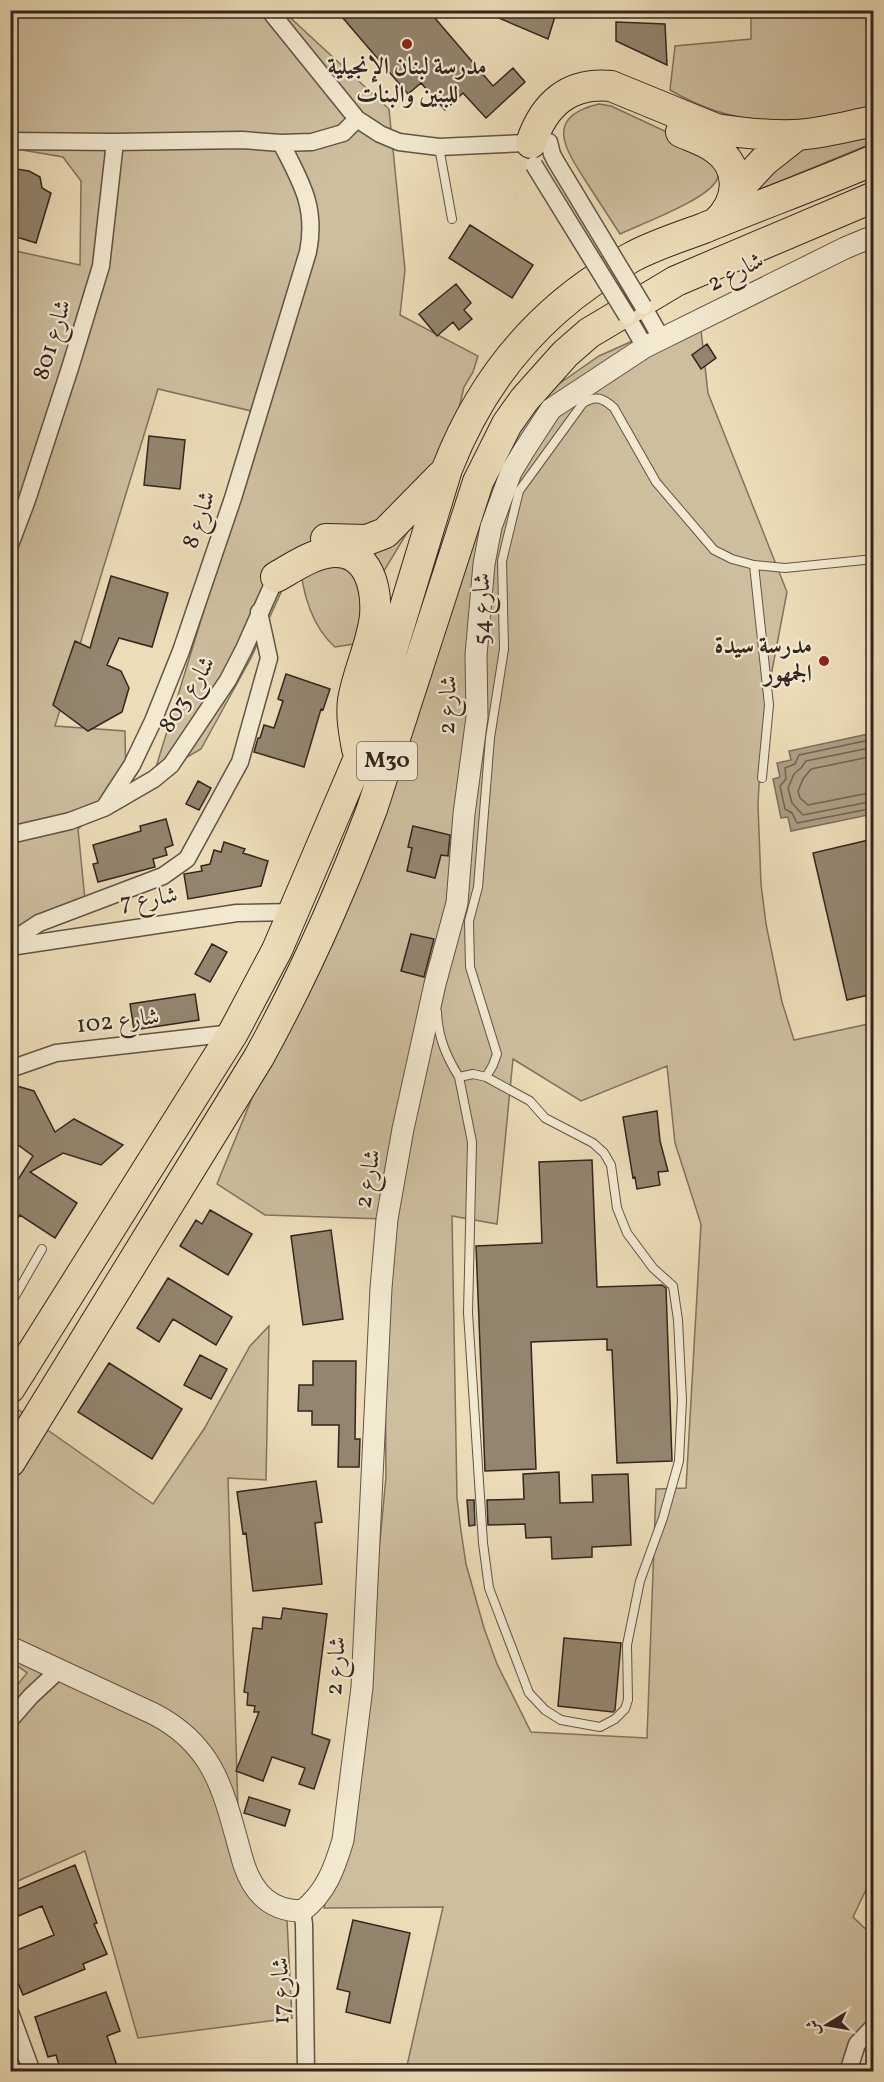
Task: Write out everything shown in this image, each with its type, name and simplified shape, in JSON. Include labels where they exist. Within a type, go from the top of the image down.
[{"type":"highway","points":[[542,152],[540,120],[557,100],[568,93],[597,85],[611,86],[716,129],[758,135],[797,135],[873,121]]},
{"type":"highway","points":[[542,152],[556,123],[569,109],[588,101],[611,102],[715,148],[722,154],[732,170],[735,192]]},
{"type":"highway","points":[[716,223],[729,208],[735,192],[764,161],[797,135]]},
{"type":"highway","name":"M30","points":[[12,1384],[233,1033],[253,998],[295,912],[359,758],[447,469],[461,434],[481,397],[520,343],[542,321],[595,279],[634,256],[873,160]]},
{"type":"highway","name":"M30","points":[[10,1462],[260,1057],[336,902],[372,809],[478,482],[507,424],[543,377],[589,333],[676,281],[873,197]]},
{"type":"highway","points":[[276,577],[294,552],[314,542],[339,538],[355,541],[367,540],[385,533],[447,469]]},
{"type":"highway","points":[[276,577],[309,559],[334,552],[345,553],[360,561],[372,579],[375,589],[375,617],[358,676],[351,720],[359,758]]},
{"type":"street","points":[[269,10],[357,119],[380,134],[399,142],[439,147],[542,152]]},
{"type":"street","points":[[10,141],[312,142],[343,133],[357,119]]},
{"type":"street","name":"شارع 801","points":[[10,545],[42,456],[101,266],[115,142]]},
{"type":"street","name":"شارع 8","points":[[104,808],[132,765],[153,721],[181,651],[233,498],[308,252],[312,232],[310,211],[296,171],[281,143]]},
{"type":"street","points":[[542,152],[643,306],[653,343]]},
{"type":"street","points":[[542,152],[627,316],[653,343]]},
{"type":"street","name":"شارع 2","points":[[302,1911],[318,1897],[336,1865],[343,1840],[350,1795],[362,1687],[381,1288],[387,1219],[403,1130],[435,984],[457,903],[464,814],[477,717],[476,655],[484,564],[497,510],[512,472],[551,410],[594,379],[653,343],[873,236]]},
{"type":"street","name":"شارع 803","points":[[104,808],[154,779],[171,765],[228,680],[276,577]]},
{"type":"street","points":[[10,942],[39,923],[163,876],[187,859],[240,762],[269,658],[259,612]]},
{"type":"street","points":[[10,835],[70,821],[104,808]]},
{"type":"street","name":"شارع 7","points":[[10,947],[225,914],[259,911],[295,912]]},
{"type":"street","name":"شارع 102","points":[[10,1069],[56,1053],[233,1033]]},
{"type":"street","points":[[10,1647],[170,1722],[195,1744],[206,1757],[221,1787],[249,1880],[256,1890],[277,1907],[287,1911],[302,1911]]},
{"type":"street","points":[[10,1720],[31,1696],[60,1669]]},
{"type":"street","name":"شارع 17","points":[[302,1911],[305,1946],[306,2072]]},
{"type":"street","points":[[10,2012],[32,2072]]},
{"type":"street","points":[[848,2072],[857,2044],[873,2026]]},
{"type":"lane","points":[[439,147],[452,219]]},
{"type":"lane","name":"شارع 54","points":[[486,1077],[494,1065],[497,1054],[470,967],[469,921],[478,887],[490,738],[504,649],[502,561],[519,491],[583,403],[592,398],[606,401],[614,408],[656,482],[714,550],[732,560],[785,568],[873,559]]},
{"type":"lane","points":[[754,565],[769,705],[762,778]]},
{"type":"lane","points":[[435,984],[438,1029],[447,1059],[459,1077],[472,1142],[468,1312],[483,1544],[489,1588],[529,1693],[545,1710],[561,1720],[600,1727],[620,1714],[625,1709],[628,1700],[627,1645],[640,1581],[663,1518],[679,1461],[682,1400],[678,1320],[673,1286],[653,1268],[627,1233],[617,1208],[611,1165],[604,1153],[593,1143],[545,1118],[530,1101],[486,1077],[473,1074],[459,1077]]},
{"type":"lane","points":[[10,1305],[42,1249]]},
{"type":"shaded area","points":[[10,11],[283,11],[389,109],[405,270],[400,315],[478,356],[473,372],[464,387],[459,408],[413,523],[385,569],[354,644],[335,647],[319,627],[304,591],[299,553],[251,658],[201,749],[153,777],[264,414],[158,389],[55,726],[125,731],[126,788],[78,829],[86,910],[11,942],[11,250],[80,265],[81,181],[63,157],[11,148]]},
{"type":"shaded area","points":[[751,11],[873,11],[873,111],[793,120],[745,118],[696,104],[670,90],[675,46],[751,39]]},
{"type":"shaded area","points":[[599,104],[611,106],[714,154],[719,171],[713,185],[690,202],[620,234],[572,158],[564,136],[565,126],[570,117]]},
{"type":"shaded area","points":[[873,128],[873,143],[744,196],[788,151]]},
{"type":"shaded area","points":[[700,321],[708,393],[787,592],[770,681],[760,763],[758,805],[761,884],[766,924],[782,1002],[794,1040],[873,1023],[874,1873],[853,1917],[873,1936],[874,2036],[869,2039],[855,2071],[412,2072],[406,2070],[443,1907],[324,1908],[360,1754],[386,1477],[384,1219],[265,1215],[217,1184],[354,848],[502,443],[556,386],[599,356],[648,334]],"holes":[[[513,1059],[581,1101],[667,1066],[675,1143],[701,1224],[686,1488],[656,1489],[647,1738],[531,1732],[497,1664],[484,1628],[466,1564],[457,1498],[452,1216],[497,1224]]]},
{"type":"shaded area","points":[[269,1326],[266,1480],[228,1478],[238,1810],[245,1852],[274,1906],[287,1920],[292,2018],[138,2038],[85,1851],[11,1884],[11,1693],[27,1673],[11,1661],[11,1412],[19,1410],[153,1504],[204,1429],[250,1346]]},
{"type":"water","points":[[873,733],[873,814],[791,831],[788,817],[781,818],[773,779],[780,777],[777,763],[791,760],[789,751]]},
{"type":"building","points":[[336,10],[428,10],[493,86],[513,68],[525,82],[486,118],[463,93],[445,110],[421,83],[408,94]]},
{"type":"building","points":[[480,10],[557,10],[548,39]]},
{"type":"building","points":[[616,22],[665,24],[667,65],[616,41]]},
{"type":"building","points":[[10,168],[29,171],[40,177],[42,188],[51,193],[36,243],[10,235]]},
{"type":"building","points":[[470,225],[533,265],[512,298],[449,258]]},
{"type":"building","points":[[456,284],[471,303],[464,310],[472,319],[459,330],[453,322],[437,336],[419,314]]},
{"type":"building","points":[[707,344],[716,358],[701,369],[692,355]]},
{"type":"building","points":[[149,436],[185,440],[180,489],[144,485]]},
{"type":"building","points":[[111,576],[168,593],[152,647],[119,638],[107,665],[121,671],[129,688],[122,712],[88,731],[53,705],[75,641],[90,648]]},
{"type":"building","points":[[286,674],[330,689],[323,710],[321,709],[304,767],[254,752],[264,725],[274,728],[283,701],[278,699]]},
{"type":"building","points":[[198,781],[211,788],[199,810],[186,804]]},
{"type":"building","points":[[166,819],[173,845],[165,848],[167,855],[153,859],[155,867],[98,882],[93,864],[98,863],[93,845],[141,831],[140,826]]},
{"type":"building","points":[[413,826],[450,835],[448,856],[441,855],[435,878],[407,871],[412,848],[408,847]]},
{"type":"building","points":[[873,839],[873,994],[847,1000],[813,853]]},
{"type":"building","points":[[224,842],[245,849],[243,853],[268,861],[261,886],[188,899],[184,874],[202,871],[201,866],[210,864],[214,850],[221,852]]},
{"type":"building","points":[[411,934],[434,939],[424,977],[401,971]]},
{"type":"building","points":[[212,944],[227,952],[210,982],[195,974]]},
{"type":"building","points":[[195,994],[199,1020],[134,1030],[130,1004]]},
{"type":"building","points":[[10,1084],[34,1091],[55,1132],[74,1119],[123,1145],[101,1165],[63,1153],[30,1172],[77,1203],[55,1238],[20,1215],[10,1229],[10,1192],[33,1156],[10,1139]]},
{"type":"building","points":[[657,1111],[660,1141],[668,1171],[658,1172],[660,1185],[637,1189],[635,1177],[633,1178],[623,1117]]},
{"type":"building","points":[[592,1160],[597,1287],[662,1285],[666,1288],[672,1461],[617,1463],[612,1350],[607,1350],[607,1339],[531,1342],[536,1469],[485,1471],[476,1246],[542,1243],[539,1162]]},
{"type":"building","points":[[210,1210],[252,1234],[228,1275],[180,1246],[196,1220],[202,1224]]},
{"type":"building","points":[[331,1230],[343,1319],[303,1325],[291,1236]]},
{"type":"building","points":[[168,1278],[232,1317],[216,1345],[173,1319],[159,1342],[137,1328]]},
{"type":"building","points":[[200,1355],[227,1369],[211,1399],[184,1385]]},
{"type":"building","points":[[313,1361],[356,1361],[355,1439],[360,1439],[359,1467],[338,1467],[339,1425],[312,1425],[312,1411],[298,1411],[299,1385],[313,1385]]},
{"type":"building","points":[[109,1363],[182,1409],[152,1459],[78,1412]]},
{"type":"building","points":[[559,1472],[560,1503],[593,1502],[592,1475],[628,1474],[631,1545],[592,1547],[592,1557],[552,1559],[551,1537],[526,1538],[525,1524],[488,1525],[487,1500],[524,1499],[523,1474]]},
{"type":"building","points":[[316,1481],[322,1522],[315,1523],[322,1584],[253,1591],[246,1533],[243,1534],[237,1492]]},
{"type":"building","points":[[467,1500],[474,1500],[475,1525],[469,1526]]},
{"type":"building","points":[[283,1608],[327,1614],[312,1734],[330,1740],[314,1789],[299,1784],[305,1768],[272,1757],[263,1781],[236,1771],[259,1712],[254,1712],[255,1706],[247,1705],[248,1693],[244,1692],[253,1628],[262,1629],[263,1617],[281,1619]]},
{"type":"building","points":[[564,1638],[621,1643],[613,1712],[558,1706]]},
{"type":"building","points":[[249,1797],[290,1810],[285,1826],[244,1813]]},
{"type":"building","points":[[75,1865],[97,1923],[94,1924],[107,1954],[83,1964],[85,1969],[23,1995],[10,1963],[10,1953],[54,1935],[42,1906],[16,1917],[11,1903],[15,1901],[11,1892]]},
{"type":"building","points":[[353,1920],[410,1933],[390,2023],[346,2012],[350,1992],[337,1989]]},
{"type":"building","points":[[106,1992],[120,2031],[107,2036],[119,2072],[61,2072],[56,2055],[48,2057],[35,2017]]},
{"type":"place","name":"مدرسة لبنان الإنجيلية للبنين والبنات","points":[[407,44]]},
{"type":"place","name":"مدرسة سيدة الجمهور","points":[[824,661]]}]
